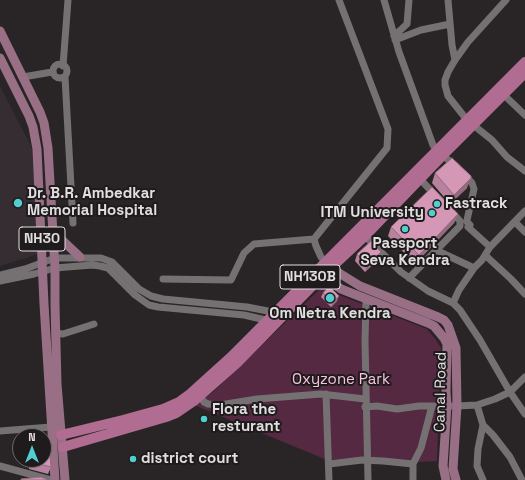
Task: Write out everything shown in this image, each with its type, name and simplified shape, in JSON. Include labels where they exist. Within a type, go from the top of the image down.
[{"type":"highway","name":"NH130B","points":[[62,447],[166,417],[184,408],[231,357],[276,318],[440,153],[525,62]]},
{"type":"highway","name":"NH130B","points":[[470,122],[504,95],[525,73]]},
{"type":"highway","name":"NH130B","points":[[328,265],[365,236],[420,179],[440,153]]},
{"type":"highway","name":"NH130B","points":[[61,434],[163,409],[197,393]]},
{"type":"main road","name":"NH30","points":[[0,31],[40,112],[46,133],[55,268],[55,332],[59,412],[65,480]]},
{"type":"main road","name":"NH30","points":[[0,58],[29,116],[35,135],[39,172],[51,428]]},
{"type":"main road","points":[[53,228],[80,257]]},
{"type":"main road","name":"Canal Road","points":[[328,265],[360,286],[444,320],[453,337],[456,348],[457,406],[453,469],[456,480]]},
{"type":"main road","name":"Canal Road","points":[[319,274],[341,290],[428,322],[434,326],[444,338],[447,344],[447,406],[443,466],[446,480]]},
{"type":"main road","name":"NH30","points":[[52,441],[55,480]]},
{"type":"street","points":[[68,0],[64,66],[67,69],[65,77],[73,223]]},
{"type":"street","points":[[163,279],[231,280],[244,253],[254,244],[314,239],[387,148],[388,129],[339,0]]},
{"type":"street","points":[[384,0],[394,38],[430,139],[440,153],[472,183],[473,193],[467,220],[470,225],[468,227],[490,247]]},
{"type":"street","points":[[394,38],[407,24],[408,0]]},
{"type":"street","points":[[448,0],[452,45],[455,60]]},
{"type":"street","points":[[506,0],[468,42],[455,60],[445,80],[446,91],[448,96],[470,122],[492,140],[507,157],[525,171]]},
{"type":"street","points":[[394,38],[421,30],[450,24]]},
{"type":"street","points":[[52,72],[55,66],[64,66]]},
{"type":"street","points":[[23,77],[52,72]]},
{"type":"street","points":[[52,72],[54,76],[60,78],[65,77]]},
{"type":"street","points":[[504,95],[525,115]]},
{"type":"street","points":[[409,278],[461,223],[420,179]]},
{"type":"street","points":[[453,303],[459,290],[490,247],[525,211]]},
{"type":"street","points":[[515,222],[525,232]]},
{"type":"street","points":[[365,236],[387,259],[409,278],[428,291],[453,303],[466,319],[525,414]]},
{"type":"street","points":[[314,239],[321,257],[328,265]]},
{"type":"street","points":[[440,252],[474,268]]},
{"type":"street","points":[[485,254],[525,294]]},
{"type":"street","points":[[0,275],[25,269],[54,258],[101,258],[112,262],[139,289],[151,296],[163,299],[247,307],[276,318]]},
{"type":"street","points":[[0,281],[55,268],[92,265],[108,268],[142,301],[158,307],[276,318]]},
{"type":"street","points":[[366,300],[365,341],[368,480]]},
{"type":"street","points":[[55,332],[63,334],[94,324]]},
{"type":"street","points":[[366,407],[397,409],[432,406],[477,405],[510,392],[525,377]]},
{"type":"street","points":[[197,393],[204,402],[208,404],[220,405],[290,395],[326,394],[366,399]]},
{"type":"street","points":[[326,394],[329,480]]},
{"type":"street","points":[[477,405],[483,425],[477,466],[483,480]]},
{"type":"street","points":[[412,480],[413,464],[421,448],[432,406]]},
{"type":"street","points":[[483,425],[510,457],[522,480]]},
{"type":"street","points":[[0,431],[12,430]]},
{"type":"street","points":[[328,464],[368,460],[413,464]]},
{"type":"street","points":[[0,466],[50,480]]},
{"type":"shaded area","name":"Dr. B.R. Ambedkar Memorial Hospital","points":[[0,86],[34,152],[39,254],[0,266]]},
{"type":"green space","name":"Oxyzone Park","points":[[321,288],[427,329],[436,340],[441,348],[437,461],[417,462],[371,457],[327,460],[194,405],[213,392]]},
{"type":"building","points":[[452,158],[471,176],[471,178],[454,195],[435,173]]},
{"type":"building","points":[[432,187],[458,214],[419,255],[391,227]]},
{"type":"building","points":[[371,241],[381,252],[367,265],[357,254]]},
{"type":"building","points":[[329,286],[339,296],[333,302],[323,293]]},
{"type":"building","points":[[41,477],[47,480],[21,480],[21,479]]},
{"type":"place","name":"Dr. B.R. Ambedkar Memorial Hospital","points":[[18,203]]},
{"type":"place","name":"Fastrack","points":[[437,204]]},
{"type":"place","name":"ITM University","points":[[432,213]]},
{"type":"place","name":"Passport Seva Kendra","points":[[405,229]]},
{"type":"place","name":"Om Netra Kendra","points":[[330,298]]},
{"type":"place","name":"Flora the resturant","points":[[204,419]]},
{"type":"place","name":"district court","points":[[133,459]]}]
